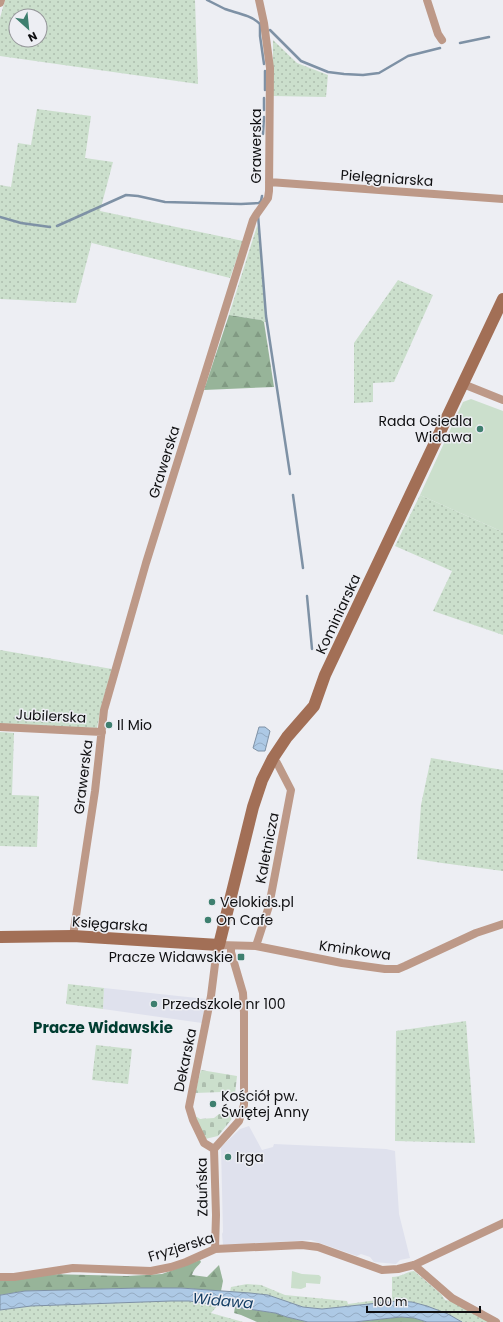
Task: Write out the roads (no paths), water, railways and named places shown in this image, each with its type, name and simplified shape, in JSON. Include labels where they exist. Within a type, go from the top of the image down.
[{"type":"street","name":"Grawerska","points":[[74,936],[95,791],[104,710],[146,563],[253,220],[268,198],[270,68],[265,29],[259,0]]},
{"type":"street","points":[[427,0],[438,34],[442,40]]},
{"type":"street","name":"Pielęgniarska","points":[[269,182],[503,199]]},
{"type":"street","name":"Kominiarska","points":[[218,946],[253,807],[262,780],[273,758],[287,737],[314,706],[325,676],[503,300]]},
{"type":"street","points":[[463,384],[503,400]]},
{"type":"street","name":"Jubilerska","points":[[0,727],[102,732]]},
{"type":"street","name":"Kaletnicza","points":[[257,944],[269,906],[291,790],[273,758]]},
{"type":"street","name":"Kminkowa","points":[[218,946],[257,944],[342,963],[385,970],[405,966],[476,933],[503,924]]},
{"type":"street","name":"Księgarska","points":[[0,937],[74,936],[218,946]]},
{"type":"street","name":"Dekarska","points":[[214,1149],[204,1143],[193,1120],[189,1107],[210,1003],[218,946]]},
{"type":"street","name":"Zduńska","points":[[215,1249],[216,1215],[214,1149],[239,1121],[242,1116],[244,1106],[243,993],[231,952],[231,946]]},
{"type":"street","name":"Fryzjerska","points":[[0,1277],[14,1277],[73,1268],[151,1271],[186,1262],[215,1249],[302,1245],[311,1245],[382,1270],[398,1269],[414,1265],[503,1223]]},
{"type":"street","points":[[414,1265],[452,1298],[496,1322]]},
{"type":"water","points":[[259,727],[265,727],[270,731],[265,751],[258,751],[253,748]]},
{"type":"water","name":"Widawa","points":[[181,1288],[268,1295],[303,1307],[322,1309],[397,1301],[412,1302],[448,1314],[462,1322],[427,1322],[414,1318],[401,1317],[354,1322],[308,1322],[275,1313],[235,1307],[229,1304],[218,1305],[189,1301],[31,1306],[0,1310],[0,1295],[25,1291]]},
{"type":"waterway","points":[[207,0],[225,9],[248,16],[260,24],[264,64]]},
{"type":"waterway","points":[[270,30],[301,61],[328,72],[344,74],[363,75],[379,73],[408,56],[440,48]]},
{"type":"waterway","points":[[460,43],[489,37]]},
{"type":"waterway","points":[[265,71],[265,90]]},
{"type":"waterway","points":[[264,98],[264,110]]},
{"type":"waterway","points":[[263,134],[264,117]]},
{"type":"waterway","points":[[57,226],[126,195],[165,202],[241,204],[259,203],[262,196]]},
{"type":"waterway","points":[[258,215],[266,316],[290,474]]},
{"type":"waterway","points":[[0,217],[21,223],[50,227]]},
{"type":"waterway","points":[[293,495],[303,568]]},
{"type":"waterway","points":[[307,596],[312,649]]},
{"type":"place","name":"Rada Osiedla Widawa","points":[[480,429]]},
{"type":"place","name":"Il Mio","points":[[109,725]]},
{"type":"place","name":"Velokids.pl","points":[[212,902]]},
{"type":"place","name":"On Cafe","points":[[208,920]]},
{"type":"place","name":"Pracze Widawskie","points":[[241,957]]},
{"type":"place","name":"Przedszkole nr 100","points":[[154,1004]]},
{"type":"place","name":"Kościół pw. Świętej Anny","points":[[213,1104]]},
{"type":"place","name":"Irga","points":[[228,1157]]},
{"type":"district","name":"Pracze Widawskie","points":[[103,1028]]}]
